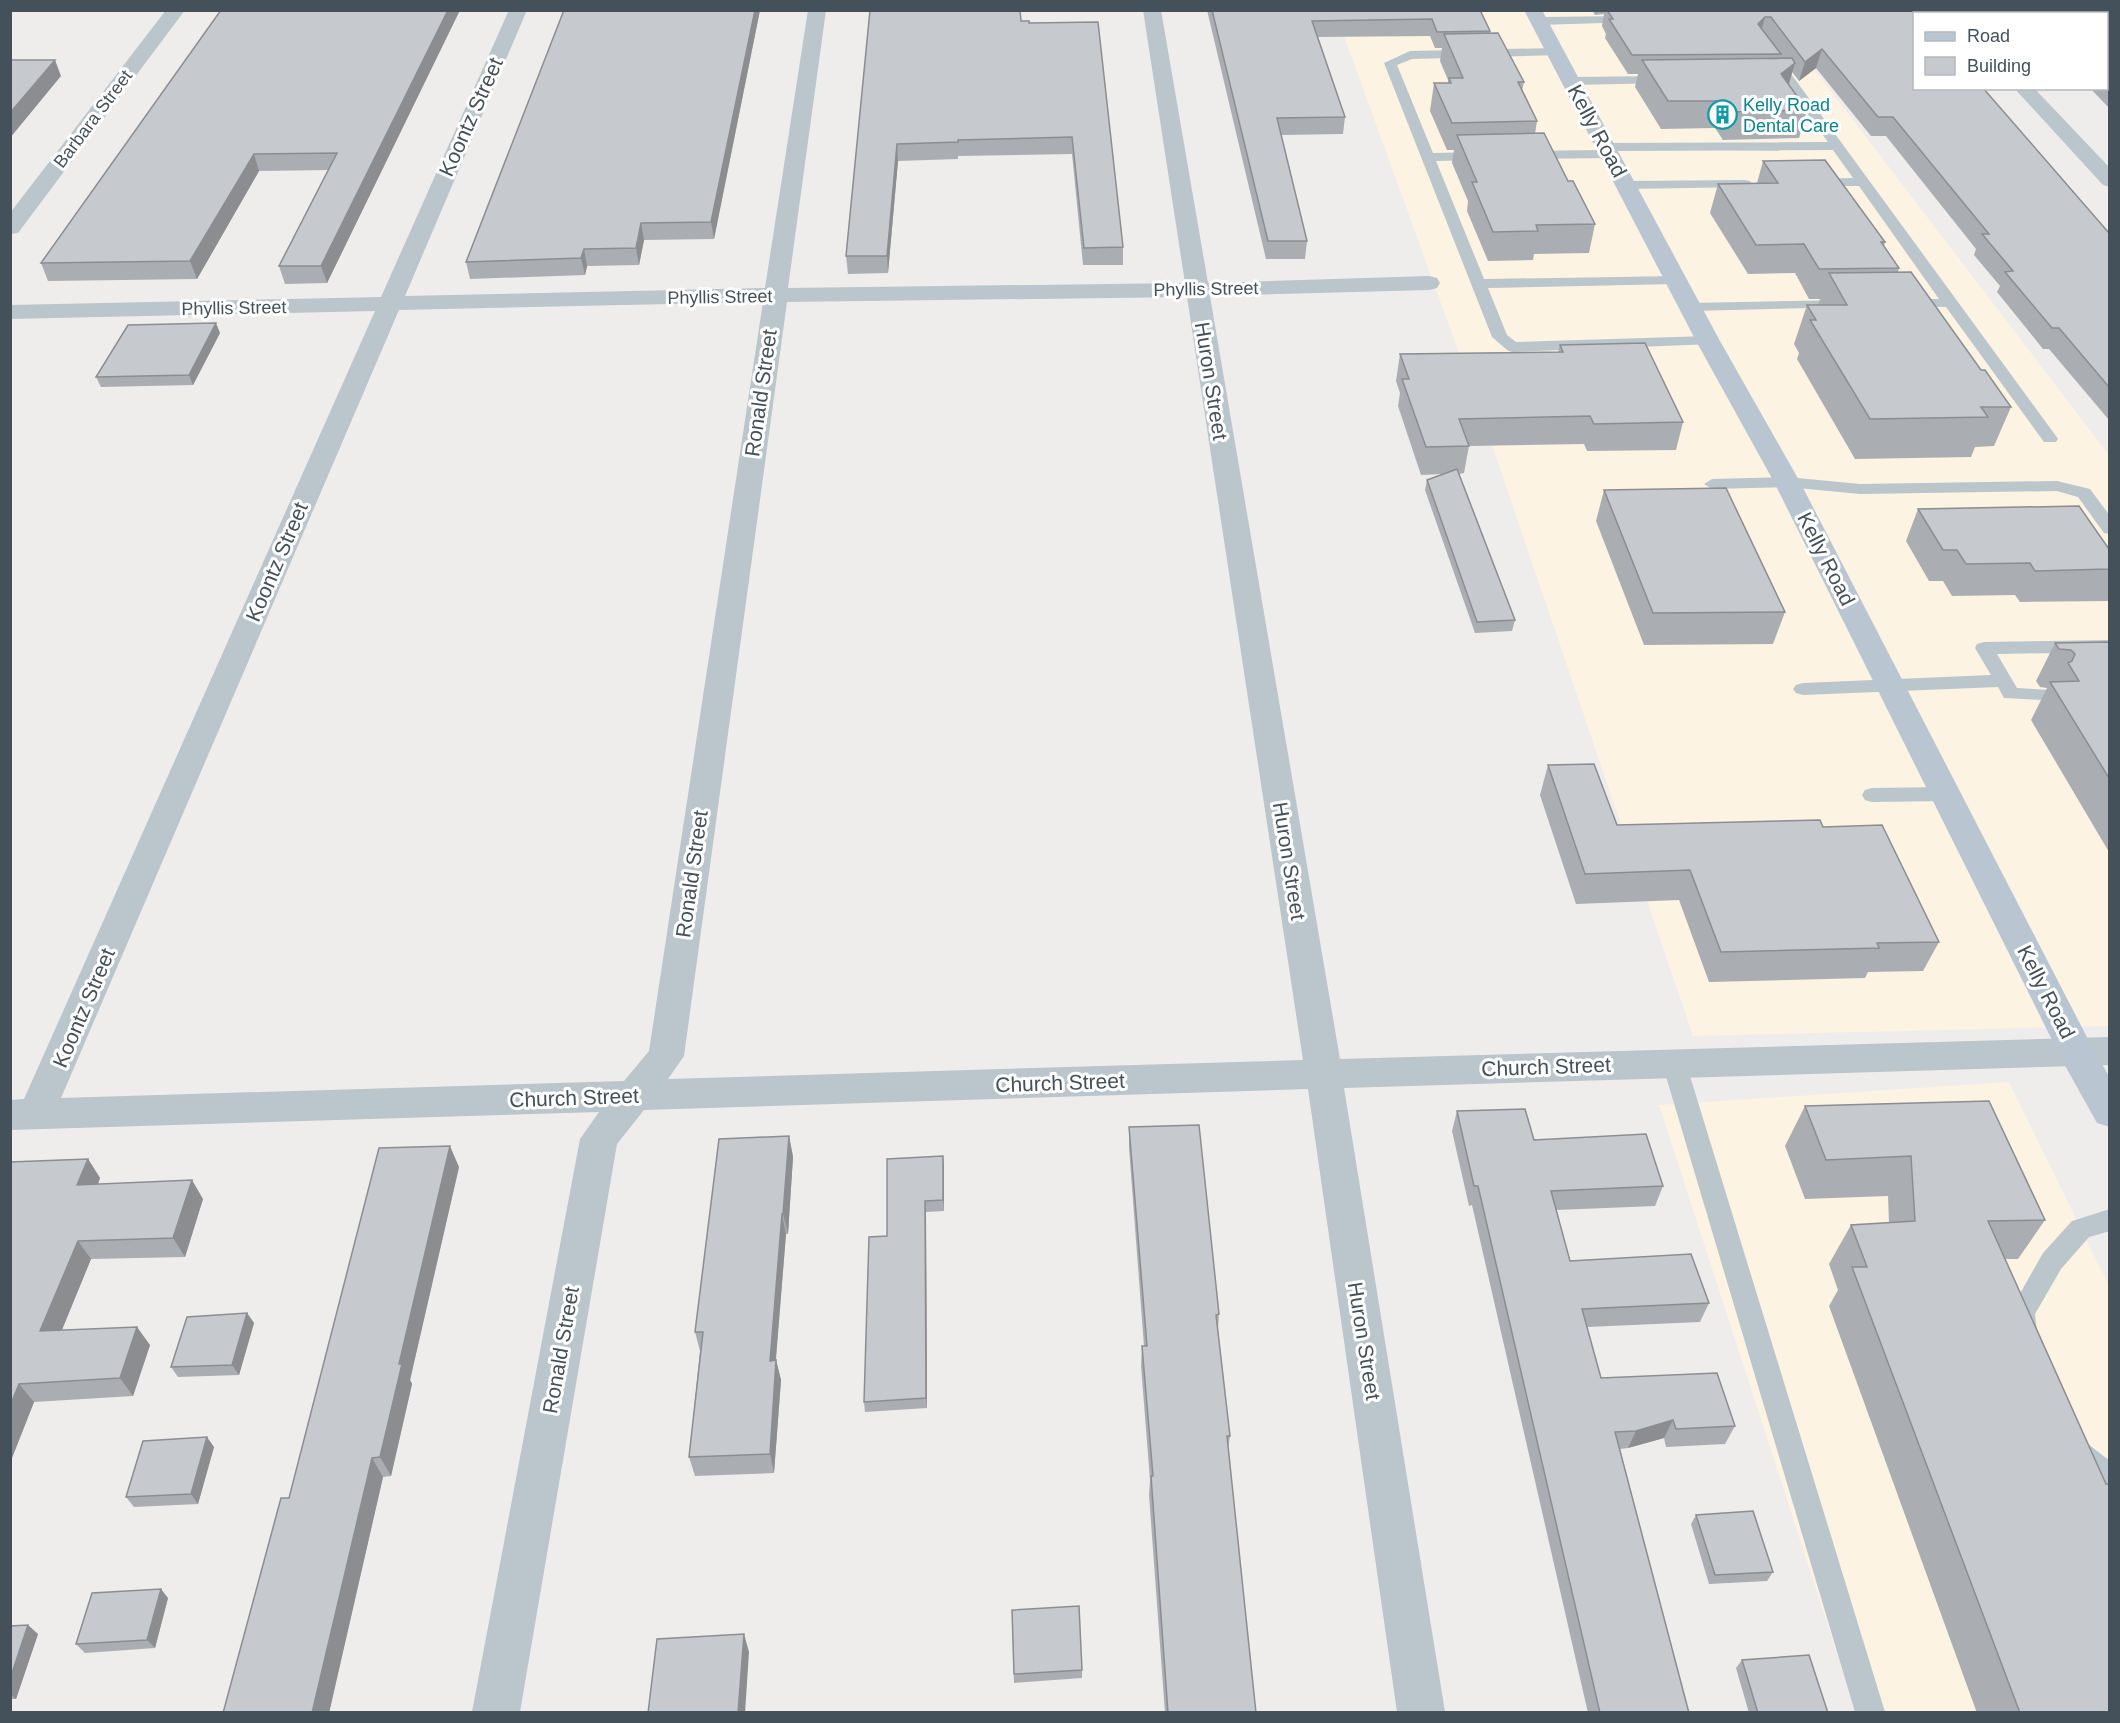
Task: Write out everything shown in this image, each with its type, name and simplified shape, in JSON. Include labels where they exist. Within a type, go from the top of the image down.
[{"type":"street","name":"Barbara Street","points":[[10,228],[176,10]]},
{"type":"street","name":"Koontz Street","points":[[23,1115],[388,305],[518,10]]},
{"type":"street","name":"Ronald Street","points":[[496,1713],[599,1138],[666,1056],[817,10]]},
{"type":"street","name":"Huron Street","points":[[1152,10],[1324,1075],[1421,1713]]},
{"type":"street","name":"Kelly Road","points":[[1536,16],[1708,341],[1787,482],[1946,794],[2093,1052],[2109,1113]]},
{"type":"street","points":[[2025,90],[2109,181]]},
{"type":"street","name":"Phyllis Street","points":[[10,312],[776,295],[1196,290],[1429,283]]},
{"type":"street","name":"Church Street","points":[[23,1115],[2093,1052]]},
{"type":"lane","points":[[1536,16],[1644,20]]},
{"type":"lane","points":[[1768,51],[2050,440]]},
{"type":"lane","points":[[1555,52],[1410,55],[1390,63],[1500,337],[1512,347],[1708,341]]},
{"type":"lane","points":[[1767,79],[1790,79]]},
{"type":"lane","points":[[1571,81],[1676,80]]},
{"type":"lane","points":[[1428,157],[1837,146]]},
{"type":"lane","points":[[1799,183],[1863,182]]},
{"type":"lane","points":[[1626,185],[1755,184]]},
{"type":"lane","points":[[1478,284],[1676,280]]},
{"type":"lane","points":[[1888,304],[1950,303]]},
{"type":"lane","points":[[1691,307],[1866,304]]},
{"type":"lane","points":[[1712,484],[1787,482],[1860,489],[2057,486],[2084,494],[2109,529]]},
{"type":"lane","points":[[2044,694],[2011,694],[1984,648],[2109,646]]},
{"type":"lane","points":[[1803,689],[2003,681]]},
{"type":"lane","points":[[1872,795],[1946,794]]},
{"type":"lane","points":[[1674,1063],[1870,1713]]},
{"type":"lane","points":[[2027,1353],[2022,1313],[2052,1261],[2081,1229],[2109,1220]]},
{"type":"lane","points":[[2066,1435],[2078,1452],[2109,1478]]},
{"type":"shaded area","points":[[1804,10],[1788,35],[2109,455],[2109,1026],[1693,1036],[1488,433],[1335,11]]},
{"type":"shaded area","points":[[2009,1082],[2109,1286],[2109,1712],[1856,1712],[1659,1105]]},
{"type":"building","points":[[221,10],[448,10],[321,266],[279,266],[337,153],[254,154],[190,261],[41,263]]},
{"type":"building","points":[[564,10],[755,10],[711,222],[641,223],[636,248],[584,249],[581,258],[466,262]]},
{"type":"building","points":[[870,10],[1020,10],[1021,21],[1029,21],[1029,23],[1098,22],[1123,247],[1084,248],[1072,137],[958,140],[958,142],[897,144],[887,256],[846,256]]},
{"type":"building","points":[[1212,10],[1480,10],[1490,31],[1437,32],[1432,19],[1312,21],[1345,117],[1277,118],[1307,241],[1268,241]]},
{"type":"building","points":[[1607,10],[1914,10],[1913,90],[1985,90],[2109,233],[2109,387],[2059,328],[2052,328],[2005,272],[2013,271],[1982,234],[1989,234],[1893,117],[1878,117],[1822,49],[1805,62],[1771,17],[1765,17],[1758,24],[1781,54],[1632,55],[1609,19],[1613,19]]},
{"type":"building","points":[[2034,10],[2109,10],[2109,85],[2108,12],[2036,12]]},
{"type":"building","points":[[1498,33],[1524,82],[1518,82],[1537,121],[1452,123],[1434,83],[1451,83],[1449,78],[1463,78],[1444,34]]},
{"type":"building","points":[[1792,58],[1795,63],[1781,74],[1807,110],[1730,112],[1722,101],[1668,101],[1642,60]]},
{"type":"building","points":[[10,60],[55,60],[10,113]]},
{"type":"building","points":[[1544,133],[1568,181],[1573,181],[1595,224],[1536,225],[1538,231],[1493,232],[1472,182],[1477,182],[1457,135]]},
{"type":"building","points":[[1825,160],[1885,242],[1881,242],[1899,268],[1819,269],[1804,244],[1756,245],[1718,184],[1778,183],[1763,161]]},
{"type":"building","points":[[1911,272],[1981,370],[1985,370],[2011,407],[1981,407],[1988,417],[1870,419],[1810,320],[1816,320],[1807,305],[1847,305],[1829,273]]},
{"type":"building","points":[[216,323],[189,375],[96,377],[128,325]]},
{"type":"building","points":[[1645,343],[1683,422],[1594,424],[1590,416],[1459,419],[1469,446],[1426,447],[1402,379],[1409,379],[1400,354],[1563,352],[1560,345]]},
{"type":"building","points":[[1457,469],[1515,620],[1477,622],[1427,480]]},
{"type":"building","points":[[1726,488],[1785,612],[1653,613],[1604,490]]},
{"type":"building","points":[[2079,506],[2109,549],[2109,569],[2035,571],[2030,563],[1966,564],[1957,550],[1943,550],[1918,509]]},
{"type":"building","points":[[2109,642],[2109,778],[2050,682],[2079,681],[2068,663],[2072,661],[2075,654],[2071,650],[2059,649],[2055,643]]},
{"type":"building","points":[[1594,764],[1617,825],[1820,820],[1823,827],[1882,825],[1939,942],[1877,943],[1879,948],[1721,952],[1690,870],[1585,874],[1548,765]]},
{"type":"building","points":[[1989,1101],[2045,1220],[1988,1221],[2106,1484],[2109,1484],[2109,1713],[2020,1713],[1852,1267],[1867,1267],[1851,1225],[1915,1221],[1911,1156],[1826,1160],[1805,1106]]},
{"type":"building","points":[[1525,1109],[1534,1140],[1646,1134],[1663,1186],[1551,1191],[1570,1261],[1691,1254],[1709,1303],[1582,1309],[1601,1378],[1717,1373],[1735,1426],[1676,1429],[1673,1420],[1636,1431],[1615,1432],[1689,1713],[1600,1713],[1478,1186],[1474,1186],[1457,1111]]},
{"type":"building","points":[[1199,1125],[1219,1314],[1216,1315],[1230,1436],[1227,1436],[1256,1713],[1168,1713],[1142,1346],[1147,1346],[1129,1127]]},
{"type":"building","points":[[789,1136],[770,1361],[776,1360],[770,1454],[689,1457],[703,1332],[695,1332],[719,1139]]},
{"type":"building","points":[[450,1146],[399,1364],[402,1364],[380,1457],[372,1458],[312,1713],[223,1713],[281,1498],[289,1498],[379,1148]]},
{"type":"building","points":[[943,1156],[943,1200],[925,1201],[926,1398],[864,1402],[869,1237],[887,1236],[887,1159]]},
{"type":"building","points":[[88,1159],[77,1185],[192,1180],[173,1238],[78,1241],[40,1331],[137,1327],[120,1378],[19,1384],[10,1406],[10,1162]]},
{"type":"building","points":[[247,1313],[232,1365],[171,1367],[187,1317]]},
{"type":"building","points":[[207,1437],[191,1494],[126,1497],[143,1441]]},
{"type":"building","points":[[1753,1511],[1773,1572],[1715,1575],[1696,1515]]},
{"type":"building","points":[[161,1589],[147,1640],[76,1644],[92,1593]]},
{"type":"building","points":[[1079,1606],[1082,1670],[1014,1674],[1012,1610]]},
{"type":"building","points":[[28,1625],[10,1679],[10,1626]]},
{"type":"building","points":[[744,1634],[738,1713],[648,1713],[657,1639]]},
{"type":"building","points":[[1809,1655],[1828,1713],[1758,1713],[1742,1660]]},
{"type":"place","name":"Kelly Road Dental Care","points":[[1722,115]]}]
